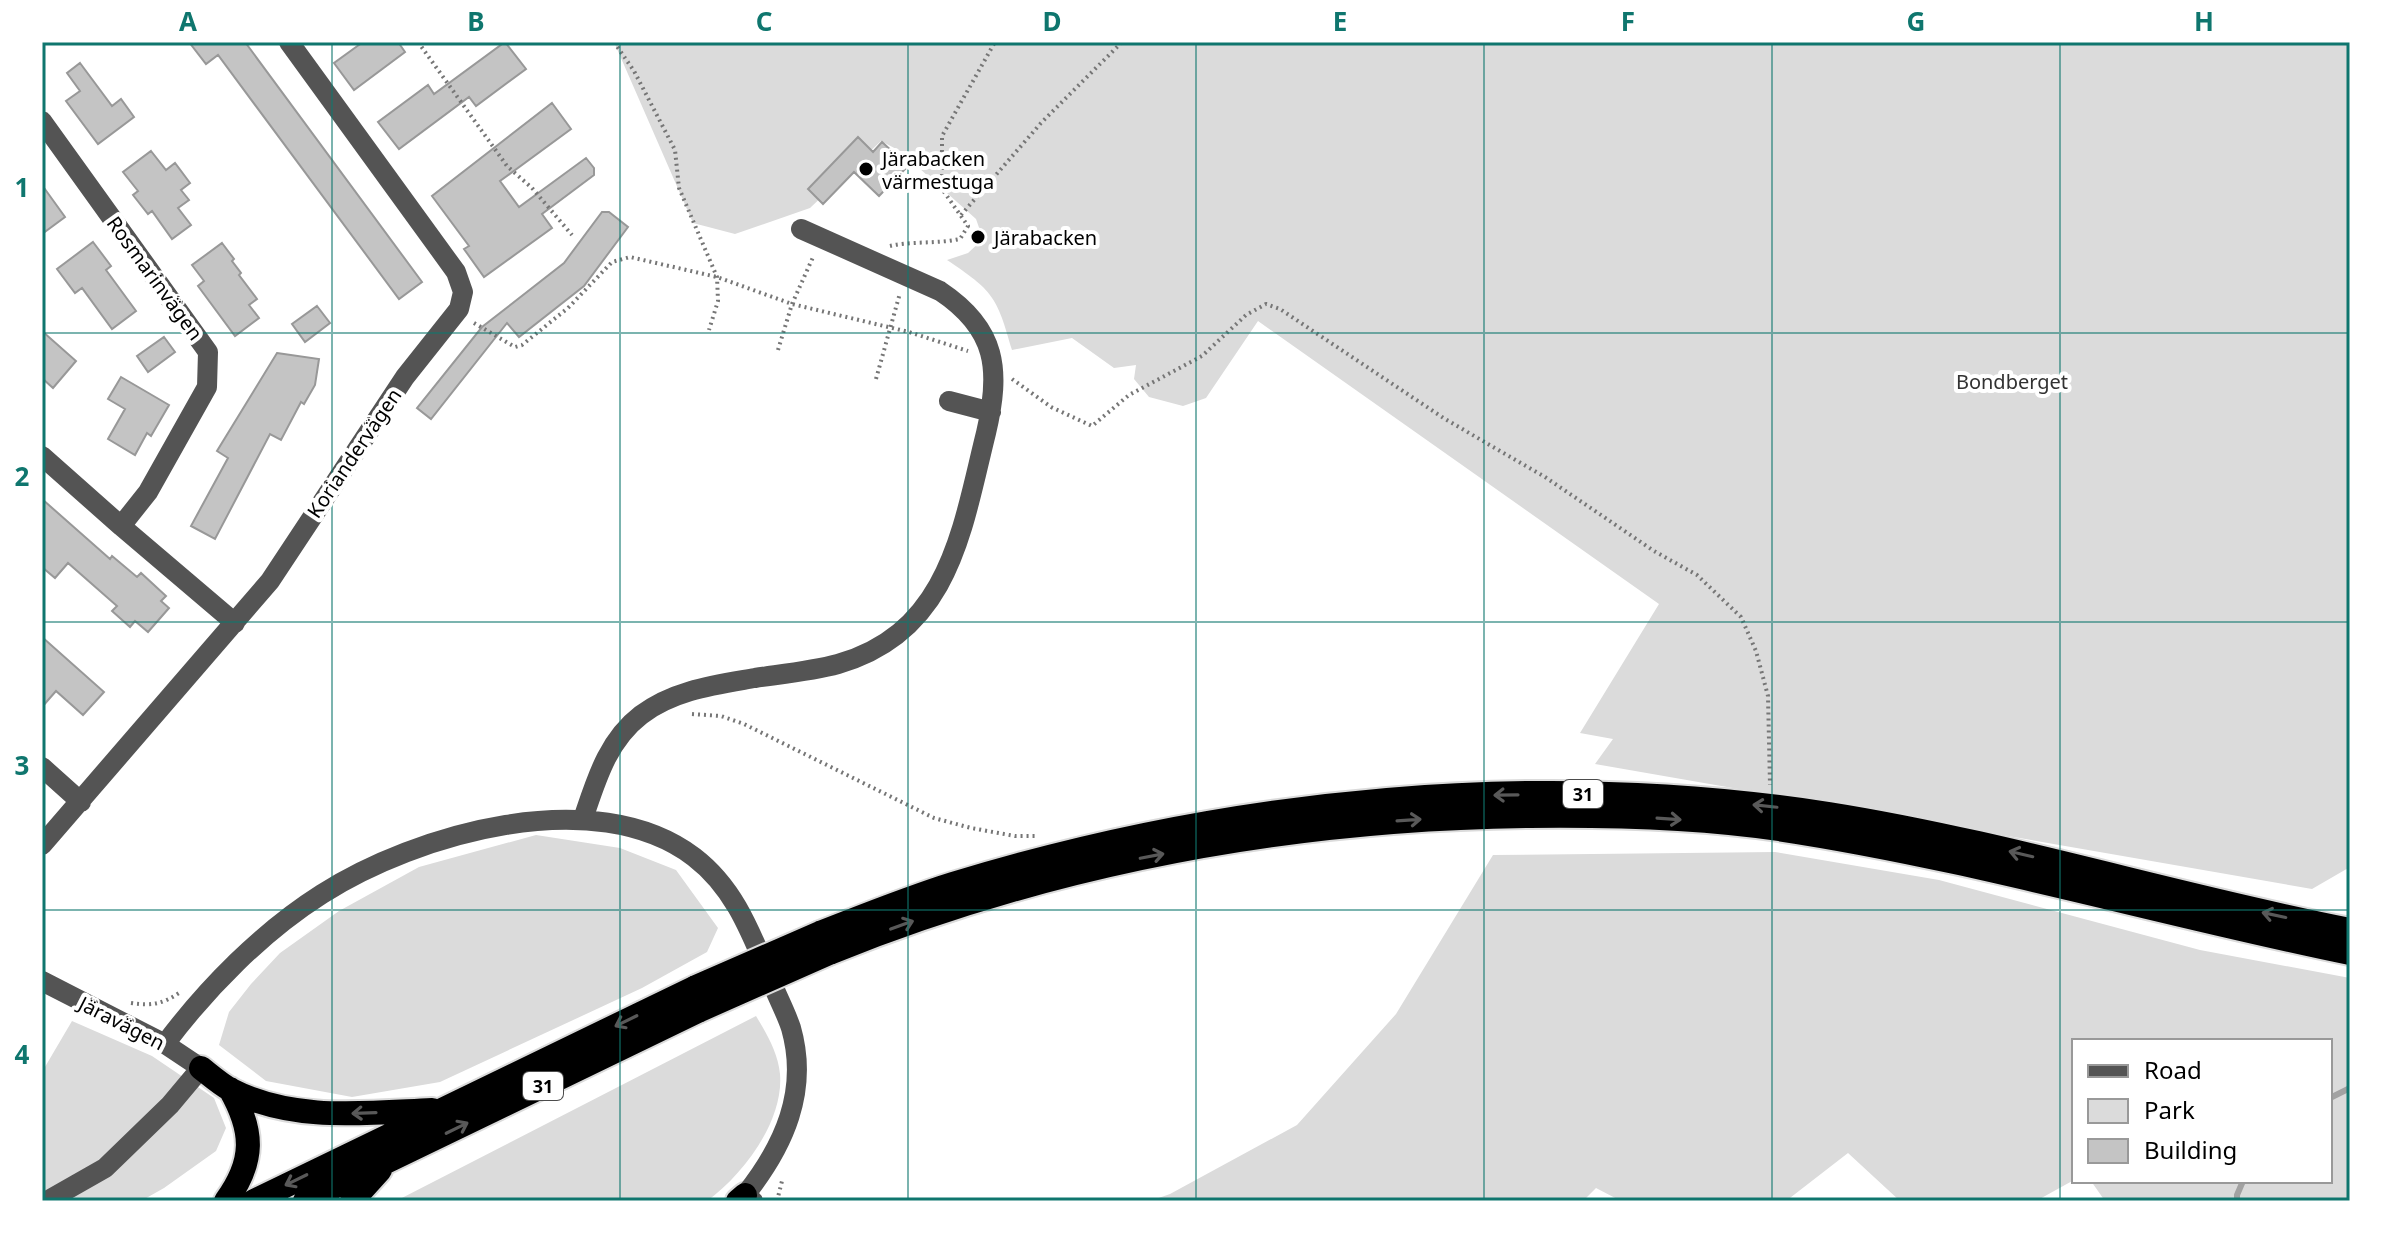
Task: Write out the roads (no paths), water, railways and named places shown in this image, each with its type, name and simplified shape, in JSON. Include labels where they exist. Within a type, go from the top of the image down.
[{"type":"highway","name":"31","points":[[254,1201],[442,1110],[825,943],[949,885],[1078,850],[1232,819],[1356,803],[1446,797],[1569,794],[1652,796],[1748,804],[1834,815],[1926,833],[2272,915],[2350,930]]},
{"type":"highway","name":"31","points":[[825,943],[922,918],[1030,884],[1209,845],[1365,823],[1429,818],[1583,815],[1773,828],[1847,840],[1923,854],[2350,953]]},
{"type":"highway","name":"31","points":[[305,1201],[386,1162],[698,998]]},
{"type":"highway","points":[[201,1068],[230,1089],[281,1107],[314,1113],[442,1110]]},
{"type":"highway","points":[[226,1201],[243,1174],[248,1140],[243,1115],[230,1089]]},
{"type":"highway","points":[[352,1201],[386,1162]]},
{"type":"street","name":"Koriandervägen","points":[[42,845],[270,581],[405,377],[459,309],[463,292],[456,272],[289,42]]},
{"type":"street","name":"Rosmarinvägen","points":[[42,121],[208,352],[207,387],[148,492],[121,526]]},
{"type":"street","points":[[583,819],[609,751],[622,732],[641,715],[668,699],[700,688],[838,664],[871,651],[898,634],[920,614],[957,550],[995,384],[994,363],[973,318],[961,305],[940,291],[801,229]]},
{"type":"street","points":[[949,401],[991,412]]},
{"type":"street","points":[[42,456],[235,623]]},
{"type":"street","points":[[42,767],[81,802]]},
{"type":"street","points":[[165,1044],[189,1011],[248,954],[322,894],[373,867],[424,846],[527,822],[583,819],[645,831],[681,849],[711,872],[741,911],[790,1026],[797,1057],[794,1106],[785,1133],[745,1199]]},
{"type":"street","name":"Järavägen","points":[[42,981],[165,1044],[201,1068]]},
{"type":"street","points":[[47,1201],[105,1168],[170,1105],[201,1068]]},
{"type":"waterway","points":[[2332,1097],[2350,1088]]},
{"type":"waterway","points":[[2237,1201],[2242,1183]]},
{"type":"place","name":"Järabacken värmestuga","points":[[866,169]]},
{"type":"place","name":"Järabacken","points":[[978,237]]},
{"type":"park label","name":"Bondberget","points":[[2012,381]]}]
